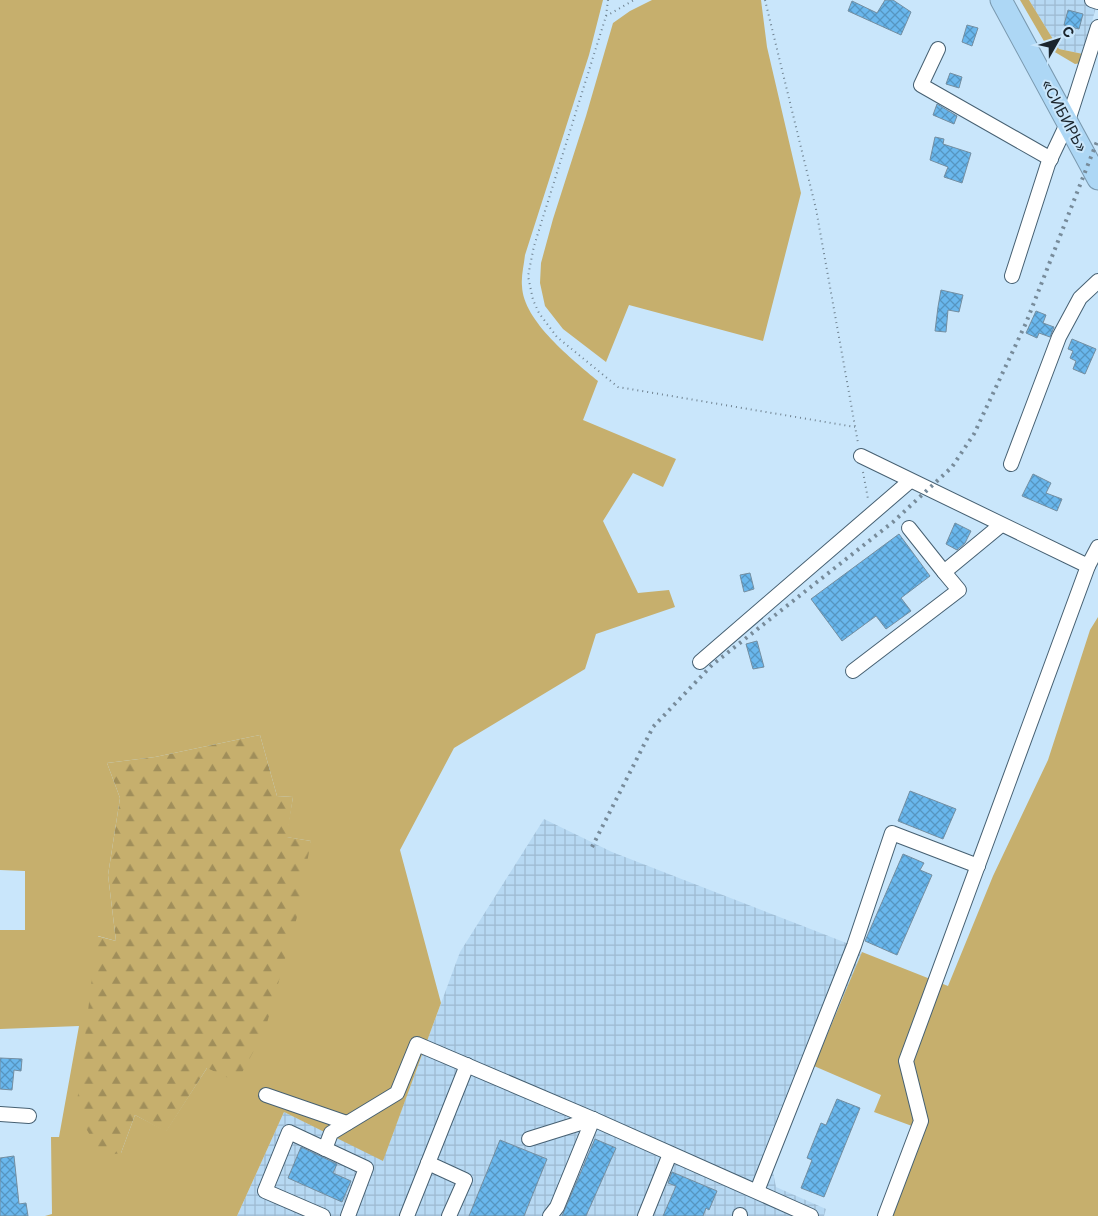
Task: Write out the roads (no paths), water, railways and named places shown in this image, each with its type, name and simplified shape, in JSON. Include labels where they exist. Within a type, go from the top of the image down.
[{"type":"highway","name":"«СИБИРЬ»","points":[[1000,0],[1098,179]]},
{"type":"street","points":[[1092,0],[1098,2]]},
{"type":"street","points":[[1012,276],[1050,159],[1067,124],[1098,27]]},
{"type":"street","points":[[938,49],[922,85],[1050,159]]},
{"type":"street","points":[[1011,464],[1059,337],[1080,298],[1098,281]]},
{"type":"street","points":[[861,456],[1088,566]]},
{"type":"street","points":[[700,662],[910,481]]},
{"type":"street","points":[[944,572],[1001,525]]},
{"type":"street","points":[[853,671],[959,590],[910,528]]},
{"type":"street","points":[[885,1216],[922,1121],[906,1061],[1088,566],[1098,548]]},
{"type":"street","points":[[757,1191],[854,946],[892,833],[978,866]]},
{"type":"street","points":[[326,1149],[331,1133],[397,1092],[417,1044],[593,1118],[811,1216]]},
{"type":"street","points":[[409,1216],[467,1065]]},
{"type":"street","points":[[266,1095],[347,1123]]},
{"type":"street","points":[[0,1114],[29,1116]]},
{"type":"street","points":[[529,1139],[593,1118]]},
{"type":"street","points":[[550,1216],[557,1206],[593,1118]]},
{"type":"street","points":[[323,1216],[265,1191],[289,1132],[366,1168],[348,1216]]},
{"type":"street","points":[[645,1216],[670,1154]]},
{"type":"street","points":[[428,1163],[465,1180],[449,1216]]},
{"type":"railway","points":[[592,847],[653,727],[712,665],[893,522],[952,467],[974,434],[1026,323],[1098,139]]}]
